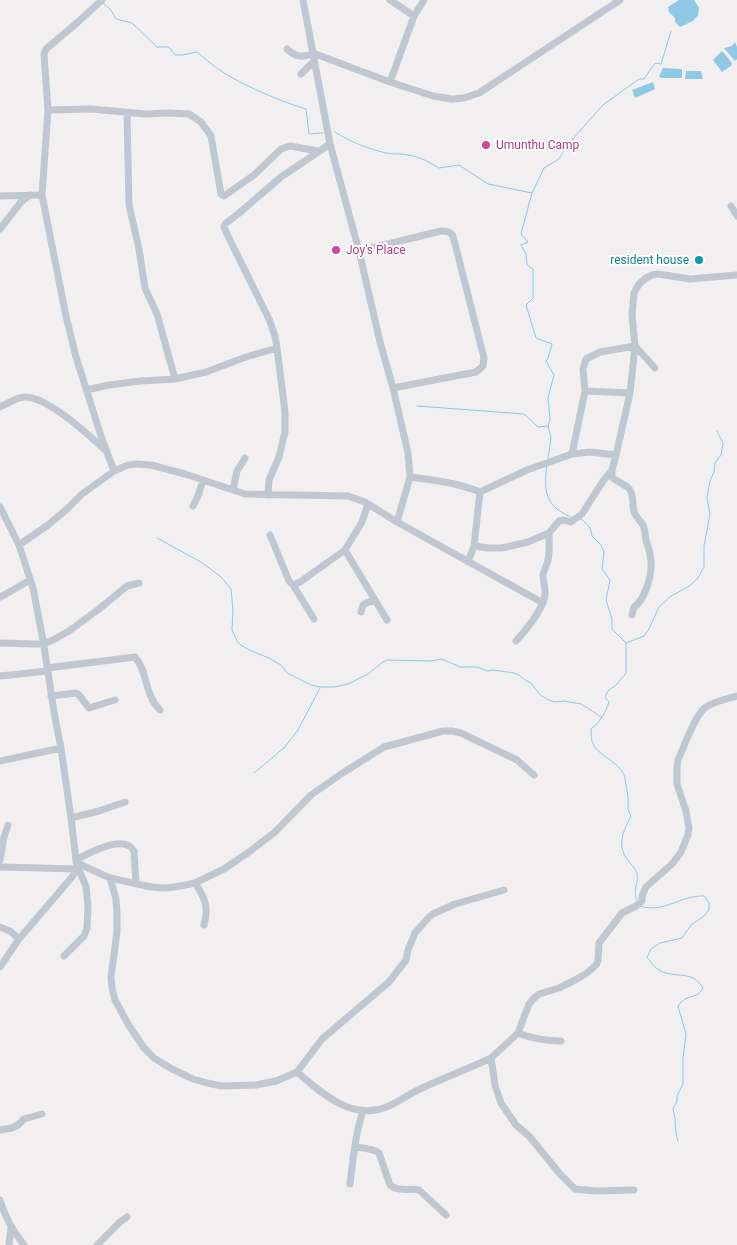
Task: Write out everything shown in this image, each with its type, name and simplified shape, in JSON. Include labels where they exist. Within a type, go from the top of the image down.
[{"type":"street","points":[[102,0],[46,49],[44,54],[48,110],[42,195],[70,332],[86,390],[114,471]]},
{"type":"street","points":[[303,0],[330,144],[360,252],[408,454],[410,477],[397,522]]},
{"type":"street","points":[[390,0],[414,16]]},
{"type":"street","points":[[390,82],[414,16],[424,0]]},
{"type":"street","points":[[287,49],[291,53],[301,56],[313,53],[433,96],[452,99],[464,98],[479,92],[620,0]]},
{"type":"street","points":[[301,74],[314,61]]},
{"type":"street","points":[[48,110],[91,109],[146,114],[189,114],[201,122],[211,136],[222,194],[224,196],[260,170],[281,149],[290,146],[318,151]]},
{"type":"street","points":[[127,113],[129,205],[140,249],[146,288],[158,314],[174,379]]},
{"type":"street","points":[[268,495],[269,480],[279,458],[285,432],[285,412],[278,348],[269,319],[224,230],[224,226],[280,177],[330,144]]},
{"type":"street","points":[[0,229],[21,202],[30,195]]},
{"type":"street","points":[[0,196],[42,195]]},
{"type":"street","points":[[731,206],[737,216]]},
{"type":"street","points":[[360,252],[441,231],[451,233],[484,358],[483,366],[476,372],[393,388]]},
{"type":"street","points":[[632,615],[634,607],[639,604],[644,594],[650,576],[651,562],[645,531],[635,514],[631,491],[628,487],[613,479],[611,475],[630,393],[635,346],[632,315],[634,293],[639,284],[652,275],[658,274],[690,279],[737,275]]},
{"type":"street","points":[[635,346],[655,368]]},
{"type":"street","points":[[572,454],[584,391],[583,369],[586,359],[600,352],[635,346]]},
{"type":"street","points":[[86,390],[140,381],[174,379],[206,372],[246,357],[278,348]]},
{"type":"street","points":[[584,391],[630,393]]},
{"type":"street","points":[[0,407],[23,397],[38,400],[69,419],[106,450]]},
{"type":"street","points":[[410,477],[452,483],[480,492],[527,470],[572,454],[590,452],[616,455]]},
{"type":"street","points":[[233,490],[237,471],[245,458]]},
{"type":"street","points":[[19,545],[48,525],[82,494],[114,471],[128,465],[142,464],[185,474],[245,494],[348,496],[357,498],[543,603]]},
{"type":"street","points":[[474,546],[510,547],[549,533],[559,521],[571,522],[582,514],[612,470]]},
{"type":"street","points":[[193,506],[203,480]]},
{"type":"street","points":[[468,562],[474,546],[480,492]]},
{"type":"street","points":[[292,584],[300,582],[345,550],[362,522],[368,504]]},
{"type":"street","points":[[0,507],[19,545],[30,580],[61,748],[77,864],[86,886],[87,928],[84,936],[64,956]]},
{"type":"street","points":[[516,641],[523,634],[543,603],[545,586],[543,575],[550,553],[549,533]]},
{"type":"street","points":[[270,535],[289,581],[314,618]]},
{"type":"street","points":[[345,550],[387,620]]},
{"type":"street","points":[[0,597],[30,580]]},
{"type":"street","points":[[0,644],[43,644],[53,640],[69,631],[127,586],[138,583]]},
{"type":"street","points":[[361,612],[363,605],[375,601]]},
{"type":"street","points":[[0,676],[135,657],[140,665],[151,698],[160,710]]},
{"type":"street","points":[[51,696],[76,693],[89,708],[116,700]]},
{"type":"street","points":[[297,1072],[318,1090],[338,1103],[351,1109],[363,1111],[389,1106],[440,1079],[491,1058],[518,1033],[529,1004],[533,999],[539,994],[566,985],[587,972],[598,960],[601,941],[622,913],[639,904],[646,887],[672,864],[681,852],[689,828],[686,811],[677,784],[678,760],[700,714],[707,706],[737,696]]},
{"type":"street","points":[[0,867],[77,864],[110,878],[136,884],[175,888],[196,884],[224,869],[249,852],[275,832],[311,795],[341,774],[388,745],[422,738],[438,732],[452,731],[461,733],[517,760],[534,775]]},
{"type":"street","points":[[0,761],[61,748]]},
{"type":"street","points":[[71,818],[125,802]]},
{"type":"street","points":[[0,860],[8,825]]},
{"type":"street","points":[[0,967],[19,939],[72,878],[77,864],[113,843],[127,845],[134,851],[136,884]]},
{"type":"street","points":[[110,878],[116,899],[118,932],[110,977],[115,1000],[144,1048],[154,1058],[172,1069],[193,1078],[222,1086],[256,1085],[276,1081],[297,1072],[322,1039],[389,982],[406,960],[415,933],[429,917],[455,904],[504,890]]},
{"type":"street","points":[[196,884],[207,909],[204,925]]},
{"type":"street","points":[[0,927],[10,931],[19,939]]},
{"type":"street","points":[[518,1033],[534,1039],[561,1041]]},
{"type":"street","points":[[491,1058],[495,1085],[501,1103],[516,1125],[530,1136],[560,1174],[575,1189],[596,1191],[634,1190]]},
{"type":"street","points":[[350,1184],[358,1125],[363,1111]]},
{"type":"street","points":[[0,1130],[18,1126],[24,1119],[42,1114]]},
{"type":"street","points":[[355,1147],[379,1153],[390,1185],[393,1188],[419,1190],[446,1214]]},
{"type":"street","points":[[0,1200],[11,1227],[24,1245]]},
{"type":"street","points":[[97,1245],[127,1217]]},
{"type":"street","points":[[9,1245],[11,1227]]},
{"type":"water","points":[[679,0],[694,0],[699,8],[698,15],[693,21],[680,27],[669,12],[668,7]]},
{"type":"water","points":[[735,42],[737,59],[735,61],[724,48],[732,46]]},
{"type":"water","points":[[722,51],[732,63],[731,66],[722,72],[713,60]]},
{"type":"water","points":[[663,68],[682,69],[682,78],[661,78],[659,76]]},
{"type":"water","points":[[686,71],[701,71],[703,79],[685,79]]},
{"type":"water","points":[[653,82],[655,89],[635,98],[632,90]]},
{"type":"waterway","points":[[103,3],[111,10],[116,19],[132,23],[157,47],[169,47],[175,55],[197,52],[220,71],[275,98],[306,109],[309,134],[323,133]]},
{"type":"waterway","points":[[548,459],[551,438],[548,426],[550,419],[548,398],[554,375],[546,361],[552,344],[536,338],[526,305],[533,298],[533,269],[527,265],[526,254],[521,245],[528,242],[521,234],[532,193],[544,168],[559,159],[566,147],[603,105],[639,79],[644,79],[655,63],[661,64],[671,31]]},
{"type":"waterway","points":[[335,132],[353,142],[373,149],[386,153],[417,157],[439,168],[459,165],[488,184],[532,193]]},
{"type":"waterway","points":[[417,406],[524,414],[538,427],[548,426]]},
{"type":"waterway","points":[[637,900],[635,893],[637,873],[625,857],[622,849],[623,835],[631,816],[628,809],[628,796],[624,775],[617,766],[594,746],[591,738],[591,729],[600,721],[606,710],[609,702],[605,697],[608,691],[626,673],[626,643],[644,636],[659,607],[671,596],[688,587],[698,578],[704,567],[704,546],[710,514],[707,498],[715,463],[721,455],[723,443],[717,431]]},
{"type":"waterway","points":[[547,465],[546,491],[548,498],[557,509],[573,518]]},
{"type":"waterway","points":[[579,519],[583,520],[590,528],[592,536],[601,545],[604,552],[602,569],[610,580],[606,600],[612,619],[612,629],[626,643]]},
{"type":"waterway","points":[[157,538],[201,562],[221,577],[231,589],[232,630],[238,643],[249,650],[269,658],[281,665],[287,673],[311,685],[334,687],[348,684],[368,674],[387,660],[431,661],[442,659],[460,667],[478,667],[487,671],[514,673],[531,683],[540,695],[547,699],[554,702],[564,701],[581,704],[602,718]]},
{"type":"waterway","points":[[254,773],[285,747],[298,730],[320,688]]},
{"type":"waterway","points":[[640,906],[657,908],[695,896],[704,896],[709,903],[709,910],[691,925],[682,938],[660,943],[651,949],[647,957],[660,971],[691,977],[696,979],[703,988],[701,992],[685,999],[678,1006],[686,1034],[683,1057],[683,1084],[673,1110],[678,1141]]},
{"type":"place","name":"Umunthu Camp","points":[[486,145]]},
{"type":"place","name":"Joy's Place","points":[[336,250]]},
{"type":"place","name":"resident house","points":[[699,260]]}]
